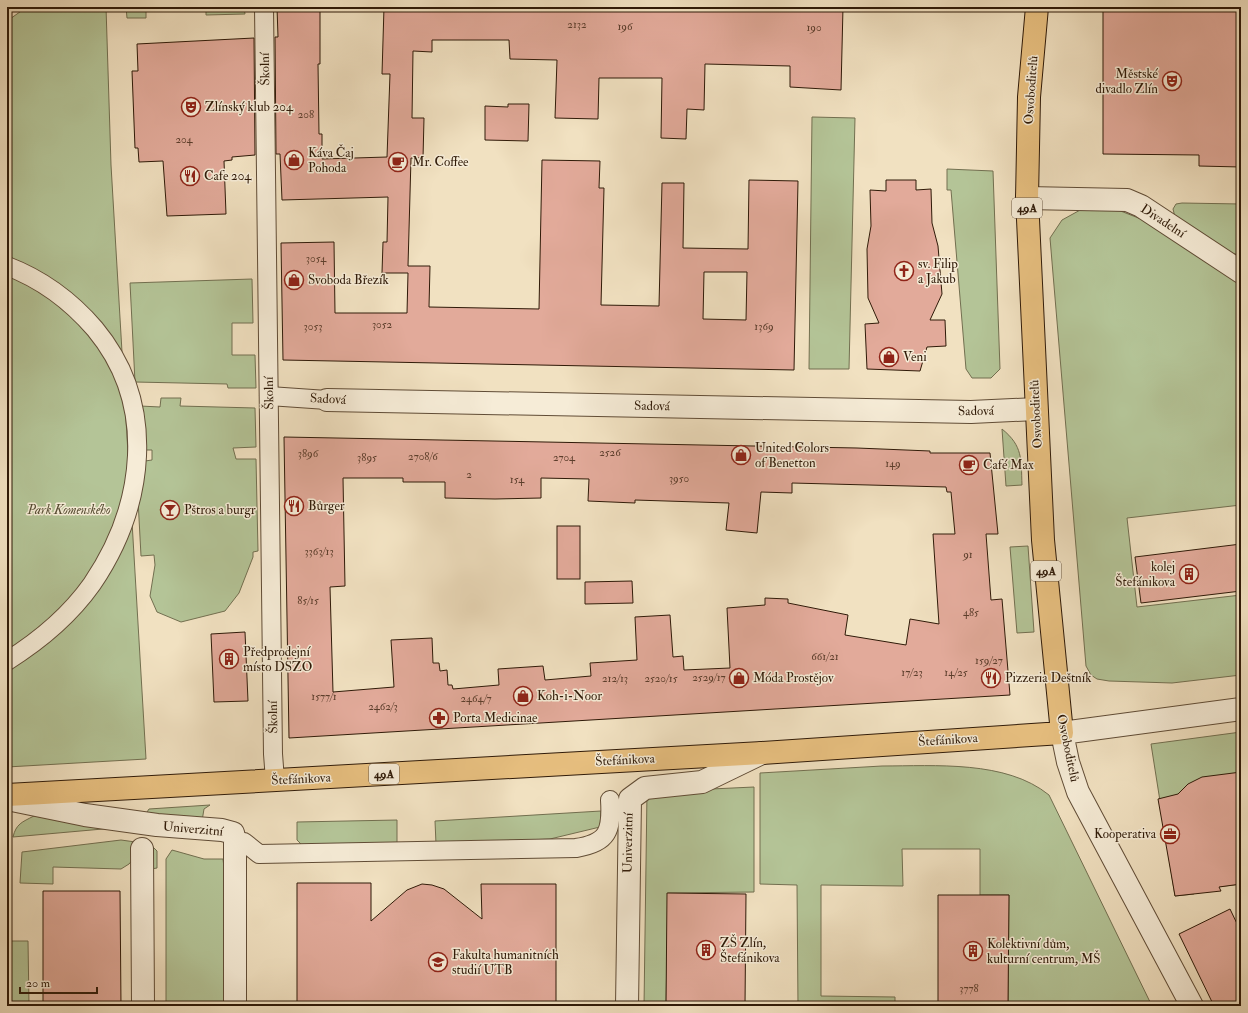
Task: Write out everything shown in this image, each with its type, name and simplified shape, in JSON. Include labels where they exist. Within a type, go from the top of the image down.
[{"type":"main road","name":"Osvoboditelů","points":[[1037,7],[1029,98],[1027,198],[1043,540],[1062,733]]},
{"type":"main road","name":"Štefánikova","points":[[7,795],[762,753],[1062,733]]},
{"type":"street","name":"Školní","points":[[264,7],[273,754],[275,780]]},
{"type":"street","name":"Divadelní","points":[[1027,198],[1127,200],[1141,206],[1241,272]]},
{"type":"street","points":[[7,266],[40,281],[64,299],[85,318],[113,352],[131,395],[136,424],[137,455],[133,489],[125,518],[114,547],[95,578],[64,616],[26,649],[7,661]]},
{"type":"street","name":"Sadová","points":[[269,396],[328,400],[963,412],[1036,409]]},
{"type":"street","name":"Štefánikova","points":[[1062,733],[1241,709]]},
{"type":"street","name":"Osvoboditelů","points":[[1062,733],[1068,762],[1078,792],[1192,1006]]},
{"type":"street","name":"Univerzitní","points":[[627,1006],[630,799],[645,788],[702,782],[762,753]]},
{"type":"street","name":"Univerzitní","points":[[7,799],[85,815],[157,825],[222,830],[233,833],[235,841],[235,1006]]},
{"type":"street","points":[[244,842],[259,854],[576,848],[592,845],[606,835],[610,824],[610,800]]},
{"type":"street","points":[[142,849],[143,1006]]},
{"type":"green space","name":"Park Komenského","points":[[27,7],[106,7],[111,165],[146,759],[7,767],[7,21]]},
{"type":"green space","points":[[126,7],[146,7],[146,18],[127,18]]},
{"type":"green space","points":[[206,7],[244,7],[245,14],[206,15]]},
{"type":"green space","points":[[812,117],[855,118],[849,369],[809,369]]},
{"type":"green space","points":[[947,169],[993,171],[1000,369],[991,378],[972,378],[966,369],[951,190],[947,190]]},
{"type":"green space","points":[[1176,204],[1241,204],[1241,254],[1233,254],[1175,217],[1173,209]]},
{"type":"green space","points":[[1082,209],[1118,210],[1141,219],[1241,285],[1241,505],[1127,518],[1137,607],[1241,595],[1241,675],[1172,683],[1109,681],[1097,679],[1091,675],[1086,666],[1050,238],[1062,220]]},
{"type":"green space","points":[[252,279],[253,323],[232,323],[232,355],[255,355],[256,388],[228,388],[227,384],[135,382],[130,283]]},
{"type":"green space","points":[[161,398],[181,398],[180,406],[255,408],[256,447],[233,448],[236,459],[256,459],[258,551],[253,552],[253,557],[239,593],[225,611],[181,622],[157,612],[150,596],[155,565],[154,555],[141,556],[138,499],[145,461],[152,460],[152,450],[145,450],[140,406],[160,407]]},
{"type":"green space","points":[[1002,429],[1014,441],[1020,454],[1022,485],[1006,486]]},
{"type":"green space","points":[[1028,546],[1034,632],[1017,633],[1010,547]]},
{"type":"green space","points":[[1241,732],[1241,884],[1193,890],[1194,894],[1175,896],[1151,744]]},
{"type":"green space","points":[[882,766],[947,766],[991,770],[1032,784],[1049,795],[1152,1006],[1008,1006],[1009,895],[980,895],[980,849],[902,849],[903,886],[821,885],[821,996],[895,997],[895,1006],[798,1006],[797,885],[760,884],[760,773]]},
{"type":"green space","points":[[754,787],[754,892],[668,893],[666,1006],[644,1006],[647,792]]},
{"type":"green space","points":[[210,805],[204,809],[202,821],[145,815],[149,809]]},
{"type":"green space","points":[[601,811],[600,827],[550,839],[436,844],[435,821]]},
{"type":"green space","points":[[34,816],[114,828],[13,837],[20,824]]},
{"type":"green space","points":[[397,820],[397,845],[302,845],[297,840],[297,822]]},
{"type":"green space","points":[[121,840],[150,844],[157,851],[157,868],[151,869],[135,857],[129,864],[121,869],[53,867],[53,884],[20,883],[22,852]]},
{"type":"green space","points":[[172,850],[204,859],[223,859],[227,893],[228,1006],[166,1006],[166,859]]},
{"type":"green space","points":[[7,941],[28,941],[29,1006],[7,1006]]},
{"type":"building","points":[[277,7],[320,7],[320,64],[318,64],[319,134],[322,134],[322,159],[387,157],[390,74],[382,74],[384,7],[843,7],[841,90],[790,87],[790,66],[705,64],[704,110],[687,109],[686,139],[661,138],[662,78],[599,78],[598,119],[555,118],[557,60],[510,59],[509,40],[432,40],[432,52],[413,51],[412,118],[424,118],[423,158],[411,158],[408,266],[430,266],[429,307],[539,309],[542,160],[600,161],[599,188],[604,188],[601,305],[659,306],[662,183],[684,183],[683,248],[748,249],[749,180],[798,181],[794,370],[283,360],[281,243],[334,242],[335,313],[407,313],[408,273],[382,273],[383,242],[387,242],[388,197],[282,200],[280,154],[276,154],[275,37],[278,37]],"holes":[[[704,272],[747,272],[746,320],[703,319]]]},
{"type":"building","name":"Městské divadlo Zlín","points":[[1103,7],[1241,7],[1241,167],[1199,166],[1199,155],[1103,154]]},
{"type":"building","name":"Zlínský klub 204","points":[[254,38],[255,155],[232,157],[232,160],[224,161],[226,214],[167,216],[163,161],[139,162],[138,148],[135,148],[132,71],[138,71],[137,44]]},
{"type":"building","points":[[508,104],[529,104],[528,141],[485,140],[485,106],[508,107]]},
{"type":"building","name":"sv. Filip a Jakub","points":[[886,180],[916,180],[916,190],[931,189],[932,223],[938,246],[942,294],[930,320],[945,320],[946,346],[927,347],[920,371],[867,369],[865,324],[879,323],[868,298],[867,249],[871,226],[870,190],[886,191]]},
{"type":"building","points":[[284,437],[857,448],[930,451],[930,453],[990,453],[998,534],[986,534],[991,600],[1002,599],[1010,695],[289,738]],"holes":[[[343,478],[403,478],[403,482],[445,482],[445,498],[495,499],[541,498],[541,478],[589,479],[588,501],[635,503],[635,500],[729,503],[726,530],[757,533],[761,492],[792,493],[792,483],[946,487],[947,492],[951,492],[955,534],[933,534],[939,624],[910,619],[906,645],[845,635],[848,615],[788,603],[788,599],[765,598],[765,605],[727,608],[730,668],[684,670],[683,656],[673,657],[670,615],[635,617],[637,660],[590,663],[591,676],[545,680],[543,666],[498,669],[499,685],[453,689],[452,685],[448,685],[447,670],[440,671],[439,663],[433,663],[432,638],[391,640],[394,687],[333,692],[330,587],[345,586]]]},
{"type":"building","points":[[557,526],[580,526],[580,579],[557,579]]},
{"type":"building","name":"kolej Štefánikova","points":[[1241,544],[1241,591],[1141,603],[1135,557]]},
{"type":"building","points":[[632,581],[633,603],[585,604],[585,582]]},
{"type":"building","name":"Předprodejní místo DSZO","points":[[245,632],[248,701],[214,702],[211,634]]},
{"type":"building","points":[[1241,772],[1241,884],[1219,887],[1221,891],[1175,896],[1158,799],[1178,794],[1188,784],[1202,777]]},
{"type":"building","points":[[297,883],[371,883],[371,921],[407,890],[422,884],[432,885],[444,889],[482,919],[481,884],[556,884],[556,1006],[297,1006]]},
{"type":"building","points":[[43,891],[120,891],[121,1006],[43,1006]]},
{"type":"building","name":"ZŠ Zlín, Štefánikova","points":[[667,893],[746,894],[745,1006],[666,1006]]},
{"type":"building","name":"Kolektivní dům, kulturní centrum, MŠ","points":[[938,895],[1009,895],[1008,1006],[938,1006]]},
{"type":"building","points":[[1230,909],[1241,932],[1241,1006],[1214,1006],[1179,934]]},
{"type":"place","name":"Městské divadlo Zlín","points":[[1172,81]]},
{"type":"place","name":"Zlínský klub 204","points":[[191,107]]},
{"type":"place","name":"Káva Čaj Pohoda","points":[[294,160]]},
{"type":"place","name":"Mr. Coffee","points":[[398,162]]},
{"type":"place","name":"Cafe 204","points":[[190,176]]},
{"type":"place","name":"sv. Filip a Jakub","points":[[904,271]]},
{"type":"place","name":"Svoboda Březík","points":[[294,280]]},
{"type":"place","name":"Veni","points":[[889,357]]},
{"type":"place","name":"United Colors of Benetton","points":[[741,455]]},
{"type":"place","name":"Café Max","points":[[969,465]]},
{"type":"place","name":"Bůrger","points":[[294,506]]},
{"type":"place","name":"Pštros a burgr","points":[[170,510]]},
{"type":"place","name":"kolej Štefánikova","points":[[1189,574]]},
{"type":"place","name":"Předprodejní místo DSZO","points":[[229,659]]},
{"type":"place","name":"Móda Prostějov","points":[[739,678]]},
{"type":"place","name":"Pizzeria Deštník","points":[[991,678]]},
{"type":"place","name":"Koh-i-Noor","points":[[523,696]]},
{"type":"place","name":"Porta Medicinae","points":[[439,718]]},
{"type":"place","name":"Kooperativa","points":[[1170,834]]},
{"type":"place","name":"ZŠ Zlín, Štefánikova","points":[[706,950]]},
{"type":"place","name":"Kolektivní dům, kulturní centrum, MŠ","points":[[973,951]]},
{"type":"place","name":"Fakulta humanitních studií UTB","points":[[438,962]]}]
